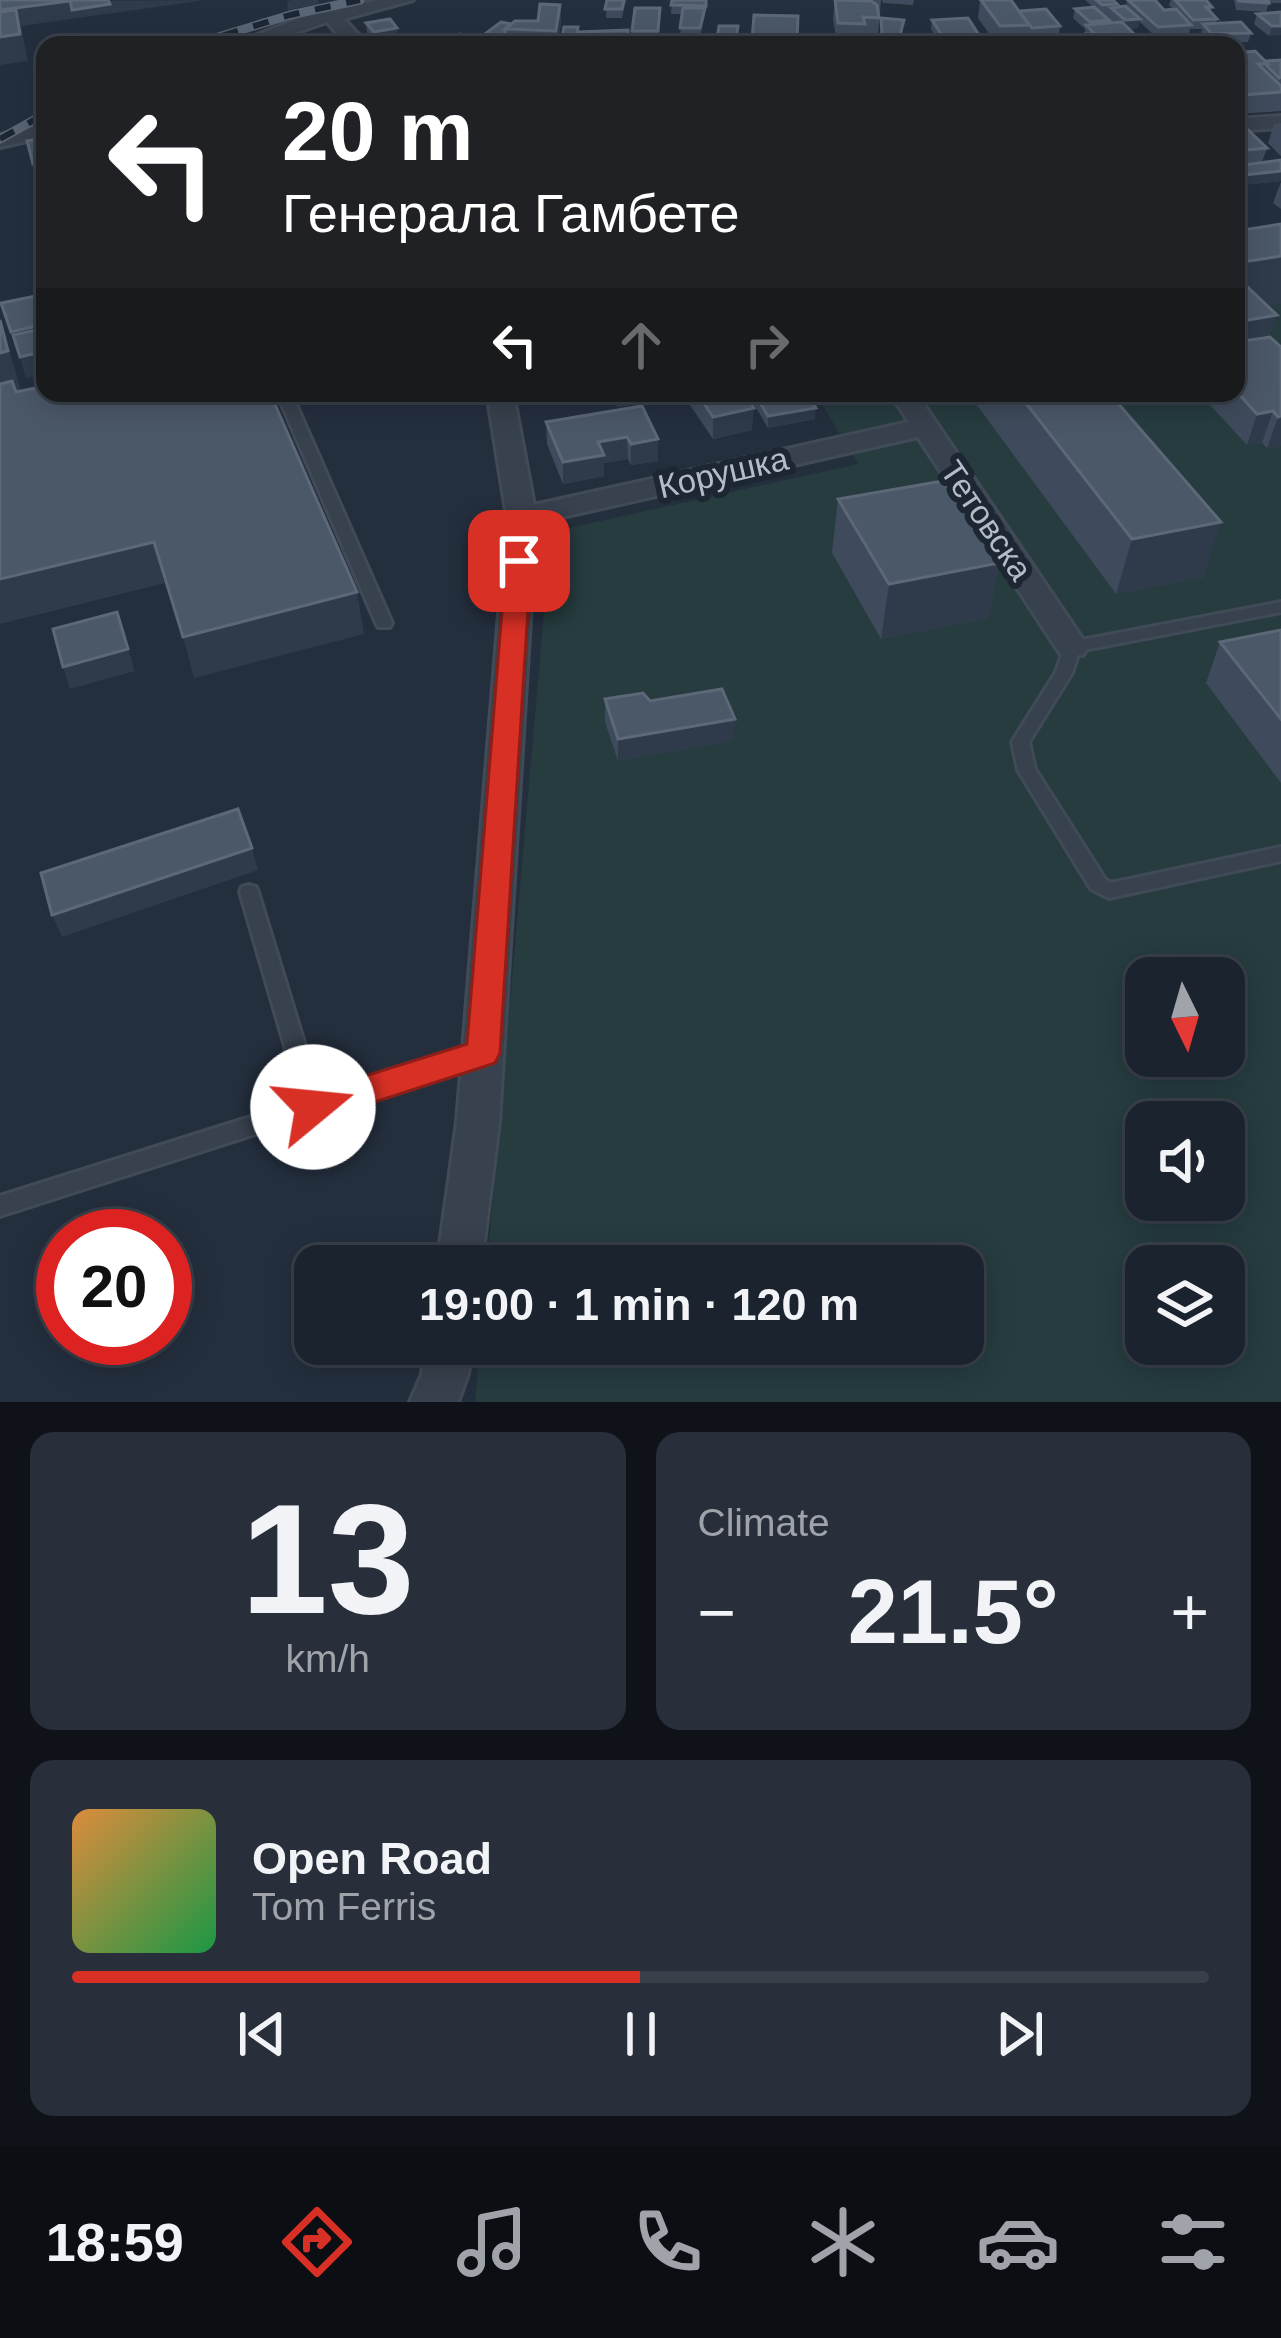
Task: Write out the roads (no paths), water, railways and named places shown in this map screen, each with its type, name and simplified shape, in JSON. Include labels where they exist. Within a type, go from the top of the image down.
[{"type":"street","points":[[270,36],[404,0]]},
{"type":"street","points":[[331,16],[350,36]]},
{"type":"street","points":[[1245,124],[1281,122]]},
{"type":"street","points":[[0,141],[36,133]]},
{"type":"street","points":[[461,1245],[483,1053],[521,517],[502,402]]},
{"type":"street","name":"Тетовска","points":[[909,402],[1072,647]]},
{"type":"street","name":"Корушка","points":[[521,517],[924,427]]},
{"type":"street","points":[[434,1402],[446,1365]]},
{"type":"lane","points":[[288,402],[384,623]]},
{"type":"lane","points":[[1281,608],[1072,647],[1064,673],[1025,727],[1022,756],[1098,884],[1119,892],[1281,854]]},
{"type":"lane","points":[[249,892],[313,1107]]},
{"type":"lane","points":[[0,1206],[483,1053]]},
{"type":"railway","points":[[221,36],[360,0]]},
{"type":"railway","points":[[0,139],[36,119]]}]
